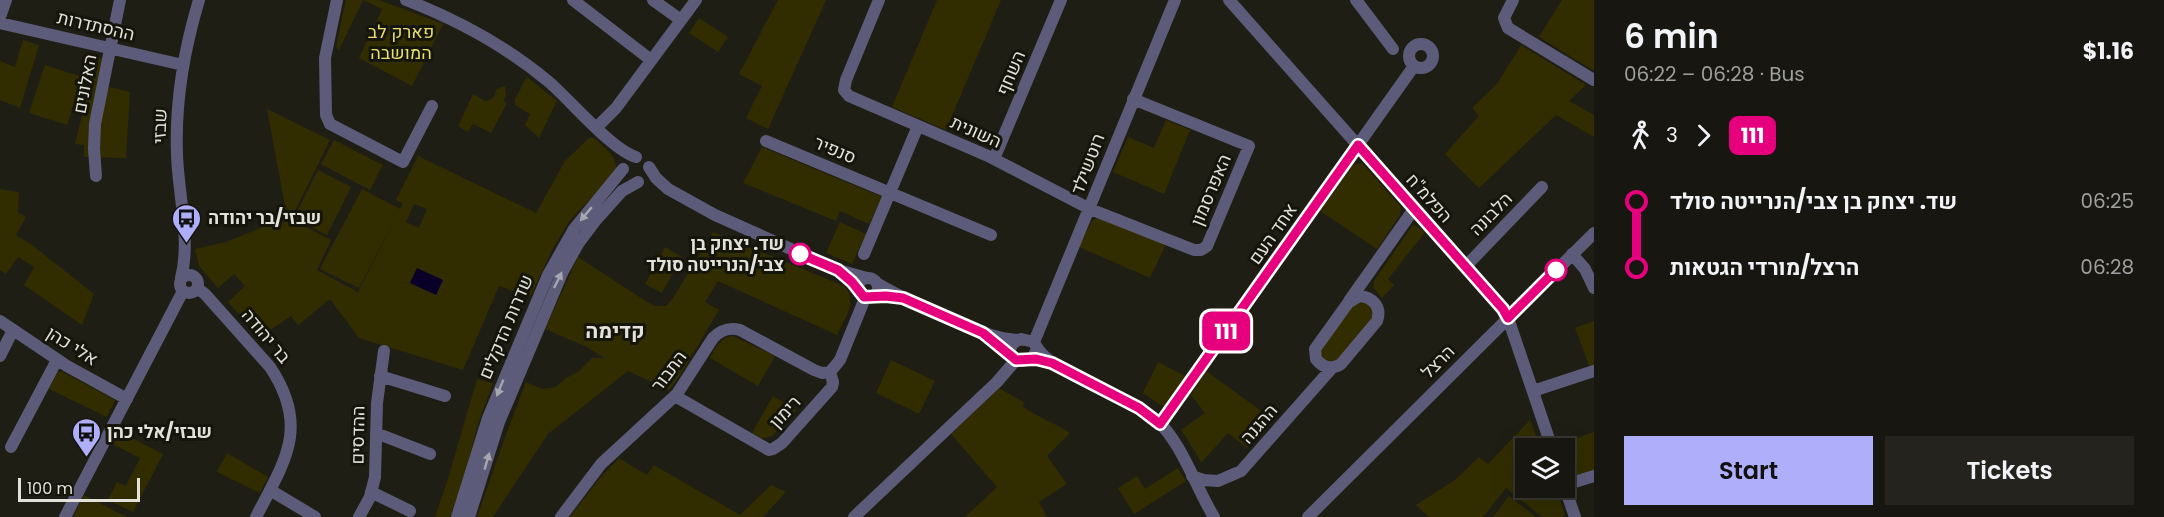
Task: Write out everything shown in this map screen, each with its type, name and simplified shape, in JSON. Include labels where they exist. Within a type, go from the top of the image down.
[{"type":"street","points":[[0,17],[6,0]]},
{"type":"street","name":"האלונים","points":[[96,176],[94,131],[120,0]]},
{"type":"street","name":"שבזי","points":[[181,278],[183,256],[176,132],[178,97],[183,65],[199,0]]},
{"type":"street","points":[[337,0],[325,55],[326,115],[330,124],[403,162],[432,106]]},
{"type":"street","points":[[406,0],[460,23],[510,53],[549,82],[618,147],[644,159],[656,178],[671,191]]},
{"type":"street","points":[[573,0],[651,60]]},
{"type":"street","points":[[653,0],[681,20]]},
{"type":"street","points":[[597,127],[616,108],[696,0]]},
{"type":"street","name":"השונית","points":[[879,0],[846,80],[844,88],[846,93],[854,99],[994,159],[1090,209]]},
{"type":"street","name":"השחף","points":[[994,159],[1061,0]]},
{"type":"street","name":"רוטשילד","points":[[1035,345],[1175,0]]},
{"type":"street","name":"הפלמ\"ח","points":[[1229,0],[1503,309],[1549,438]]},
{"type":"street","points":[[1356,0],[1393,49]]},
{"type":"street","points":[[1513,0],[1504,18],[1508,28],[1594,80]]},
{"type":"street","name":"ההסתדרות","points":[[0,23],[183,65]]},
{"type":"street","name":"אחד העם","points":[[1160,424],[1414,66]]},
{"type":"street","name":"האפרסמון","points":[[1090,209],[1194,250],[1201,250],[1206,246],[1249,146],[1133,99]]},
{"type":"street","points":[[864,254],[918,126]]},
{"type":"street","name":"סנפיר","points":[[766,141],[992,235]]},
{"type":"street","points":[[618,147],[627,178],[651,183],[671,191],[744,229],[838,270],[872,281],[903,298],[983,333],[1002,338],[1027,339],[1052,363]]},
{"type":"street","points":[[624,168],[629,159],[636,157]]},
{"type":"street","points":[[639,182],[646,177],[649,167]]},
{"type":"street","name":"שדרות הדקלים","points":[[457,517],[488,418],[548,275],[574,229],[624,168]]},
{"type":"street","name":"שדרות הדקלים","points":[[469,517],[499,422],[562,271],[596,220],[622,191],[639,182]]},
{"type":"street","name":"הלבונה","points":[[1466,266],[1542,187]]},
{"type":"street","points":[[1318,384],[1320,369],[1314,353],[1316,347],[1414,209]]},
{"type":"street","name":"הרצל","points":[[1308,517],[1594,233]]},
{"type":"street","points":[[1572,254],[1585,269],[1594,288]]},
{"type":"street","name":"שבזי","points":[[183,256],[196,282]]},
{"type":"street","points":[[838,270],[865,295],[903,298]]},
{"type":"street","points":[[187,274],[196,282],[192,292],[183,291],[179,285],[181,278],[187,274]]},
{"type":"street","name":"ההגנה","points":[[1221,480],[1238,473],[1250,463],[1332,368],[1343,362],[1377,321],[1379,310],[1365,288],[1366,277]]},
{"type":"street","points":[[865,295],[878,291],[872,281]]},
{"type":"street","points":[[865,295],[860,282],[872,281]]},
{"type":"street","name":"בר יהודה","points":[[196,282],[260,354],[285,392],[291,417],[290,443],[280,470],[256,517]]},
{"type":"street","points":[[65,517],[183,291]]},
{"type":"street","name":"רימון","points":[[675,396],[769,450],[773,449],[782,443],[832,387],[830,372],[840,360],[865,295]]},
{"type":"street","points":[[1348,303],[1359,296],[1372,300]]},
{"type":"street","name":"אלי כהן","points":[[0,321],[57,360],[127,399]]},
{"type":"street","name":"התבור","points":[[561,517],[601,464],[675,396],[720,331],[728,329],[744,332],[818,372],[830,372]]},
{"type":"street","points":[[0,356],[14,330]]},
{"type":"street","points":[[983,333],[1012,357],[1052,363],[1139,408],[1160,424],[1171,437],[1211,512]]},
{"type":"street","points":[[854,517],[997,382],[1012,357],[1010,346],[1018,340]]},
{"type":"street","points":[[1029,360],[1035,354],[1035,345]]},
{"type":"street","name":"ההדסים","points":[[359,517],[371,492],[376,473],[376,433],[384,351]]},
{"type":"street","points":[[11,447],[57,360]]},
{"type":"street","points":[[1317,361],[1332,368]]},
{"type":"street","points":[[1533,391],[1594,371]]},
{"type":"street","points":[[380,376],[445,396]]},
{"type":"street","points":[[376,433],[430,454]]},
{"type":"street","points":[[1192,476],[1206,481],[1221,480]]},
{"type":"street","points":[[1575,482],[1594,476]]},
{"type":"street","points":[[1211,512],[1212,493],[1221,480]]},
{"type":"street","points":[[270,490],[315,517]]},
{"type":"street","points":[[371,492],[410,511]]},
{"type":"street","points":[[1569,498],[1575,517]]},
{"type":"green space","points":[[346,0],[363,0],[339,50],[336,47]]},
{"type":"green space","name":"פארק לב המושבה","points":[[363,0],[379,0],[443,24],[412,86],[359,58],[382,9]]},
{"type":"green space","points":[[778,0],[826,0],[768,129],[746,118],[762,86],[739,74]]},
{"type":"green space","points":[[937,0],[1001,0],[946,130],[892,107]]},
{"type":"green space","points":[[1562,0],[1594,0],[1594,71],[1539,37]]},
{"type":"green space","points":[[699,18],[728,37],[718,52],[689,33]]},
{"type":"green space","points":[[23,40],[39,45],[20,108],[0,100],[0,61],[15,67]]},
{"type":"green space","points":[[1521,45],[1586,85],[1569,101],[1594,115],[1594,137],[1556,115],[1479,188],[1445,154],[1479,116],[1472,108],[1497,84]]},
{"type":"green space","points":[[96,57],[104,59],[101,85],[130,92],[126,158],[84,157],[84,145],[75,144]]},
{"type":"green space","points":[[45,65],[82,77],[67,125],[29,113]]},
{"type":"green space","points":[[527,77],[557,101],[539,138],[525,125],[530,114],[515,105],[515,99]]},
{"type":"green space","points":[[505,86],[504,101],[507,103],[491,133],[473,124],[468,132],[458,126],[473,94],[485,101],[493,97],[496,89]]},
{"type":"green space","points":[[267,109],[330,140],[291,219],[331,240],[317,270],[358,292],[397,215],[359,288],[320,269],[362,189],[400,209],[403,204],[396,200],[418,156],[536,213],[565,161],[589,138],[594,138],[607,149],[616,167],[616,173],[570,220],[551,252],[530,297],[499,286],[463,370],[359,338],[330,299],[298,325],[291,316],[260,337],[228,302],[245,286],[234,274],[218,288],[199,266],[195,249],[226,242],[287,217]],"holes":[[[414,204],[427,209],[419,228],[406,222]]]},
{"type":"green space","points":[[1166,120],[1190,130],[1164,194],[1113,172],[1128,137],[1154,148]]},
{"type":"green space","points":[[334,140],[383,165],[370,190],[321,164]]},
{"type":"green space","points":[[762,147],[882,197],[869,224],[840,211],[836,221],[743,183]]},
{"type":"green space","points":[[1362,163],[1401,207],[1400,215],[1377,249],[1320,211],[1353,165]]},
{"type":"green space","points":[[318,170],[351,187],[327,235],[294,218]]},
{"type":"green space","points":[[0,189],[19,192],[18,212],[26,217],[16,235],[94,294],[82,325],[24,285],[34,267],[18,257],[6,274],[0,270]]},
{"type":"green space","points":[[1099,217],[1163,243],[1165,246],[1150,278],[1079,247],[1092,221]]},
{"type":"green space","points":[[840,222],[866,234],[852,264],[826,253]]},
{"type":"green space","points":[[1413,225],[1426,231],[1388,279],[1394,285],[1382,298],[1373,287],[1374,281]]},
{"type":"green space","points":[[713,232],[844,286],[850,298],[850,304],[837,335],[718,281],[705,302],[719,310],[669,390],[628,371],[548,434],[493,517],[477,517],[526,382],[542,389],[556,387],[566,378],[578,372],[592,358],[604,358],[587,347],[545,329],[578,257],[647,302],[655,306],[666,306]]},
{"type":"green space","points":[[665,247],[682,257],[662,293],[645,284]]},
{"type":"green space","points":[[1361,301],[1371,306],[1374,316],[1337,360],[1328,362],[1320,356],[1320,348],[1352,305]]},
{"type":"green space","points":[[1594,321],[1594,366],[1590,368],[1575,328]]},
{"type":"green space","points":[[733,336],[775,356],[758,386],[710,358],[722,341]]},
{"type":"green space","points":[[891,360],[935,381],[919,414],[876,393]]},
{"type":"green space","points":[[1158,362],[1187,377],[1165,408],[1143,393]]},
{"type":"green space","points":[[61,371],[115,400],[107,417],[49,389],[57,373]]},
{"type":"green space","points":[[1206,371],[1271,418],[1247,448],[1228,433],[1201,463],[1181,430],[1205,413],[1191,395]]},
{"type":"green space","points":[[477,379],[493,383],[478,424],[464,479],[450,517],[435,517],[448,479]]},
{"type":"green space","points":[[999,388],[1025,403],[1022,406],[1028,410],[1070,433],[1047,456],[1067,484],[1039,502],[1047,517],[965,517],[997,487],[951,434]]},
{"type":"green space","points":[[773,396],[796,410],[772,436],[761,439],[751,435]]},
{"type":"green space","points":[[1530,420],[1537,438],[1515,438],[1515,495],[1506,488],[1483,517],[1429,517],[1416,505],[1455,480],[1479,457],[1488,464]]},
{"type":"green space","points":[[118,431],[163,454],[133,512],[108,500],[117,482],[126,486],[140,458],[112,444]]},
{"type":"green space","points":[[1594,432],[1594,471],[1575,475],[1575,438]]},
{"type":"green space","points":[[227,453],[268,477],[260,493],[217,472]]},
{"type":"green space","points":[[619,458],[647,475],[654,465],[740,515],[771,485],[786,492],[763,517],[570,517],[599,479]]},
{"type":"green space","points":[[1178,468],[1186,481],[1134,514],[1118,488],[1137,476],[1145,489]]},
{"type":"green space","points":[[84,495],[127,517],[73,517]]},
{"type":"green space","points":[[1509,496],[1536,517],[1493,517]]},
{"type":"green space","points":[[1518,498],[1559,498],[1565,514],[1562,517],[1542,517]]},
{"type":"shaded area","points":[[417,268],[443,280],[436,295],[410,283]]},
{"type":"bus line","name":"111","points":[[800,254],[838,270],[864,297],[903,298],[983,333],[1016,360],[1036,359],[1052,363],[1139,408],[1160,424],[1358,145],[1503,309],[1508,318],[1556,270]]},
{"type":"place","name":"שבזי/בר יהודה","points":[[187,244]]},
{"type":"place","name":"שד. יצחק בן צבי/הנרייטה סולד","points":[[800,254]]},
{"type":"place","name":"שבזי/אלי כהן","points":[[86,458]]},
{"type":"district","name":"קדימה","points":[[615,331]]}]
